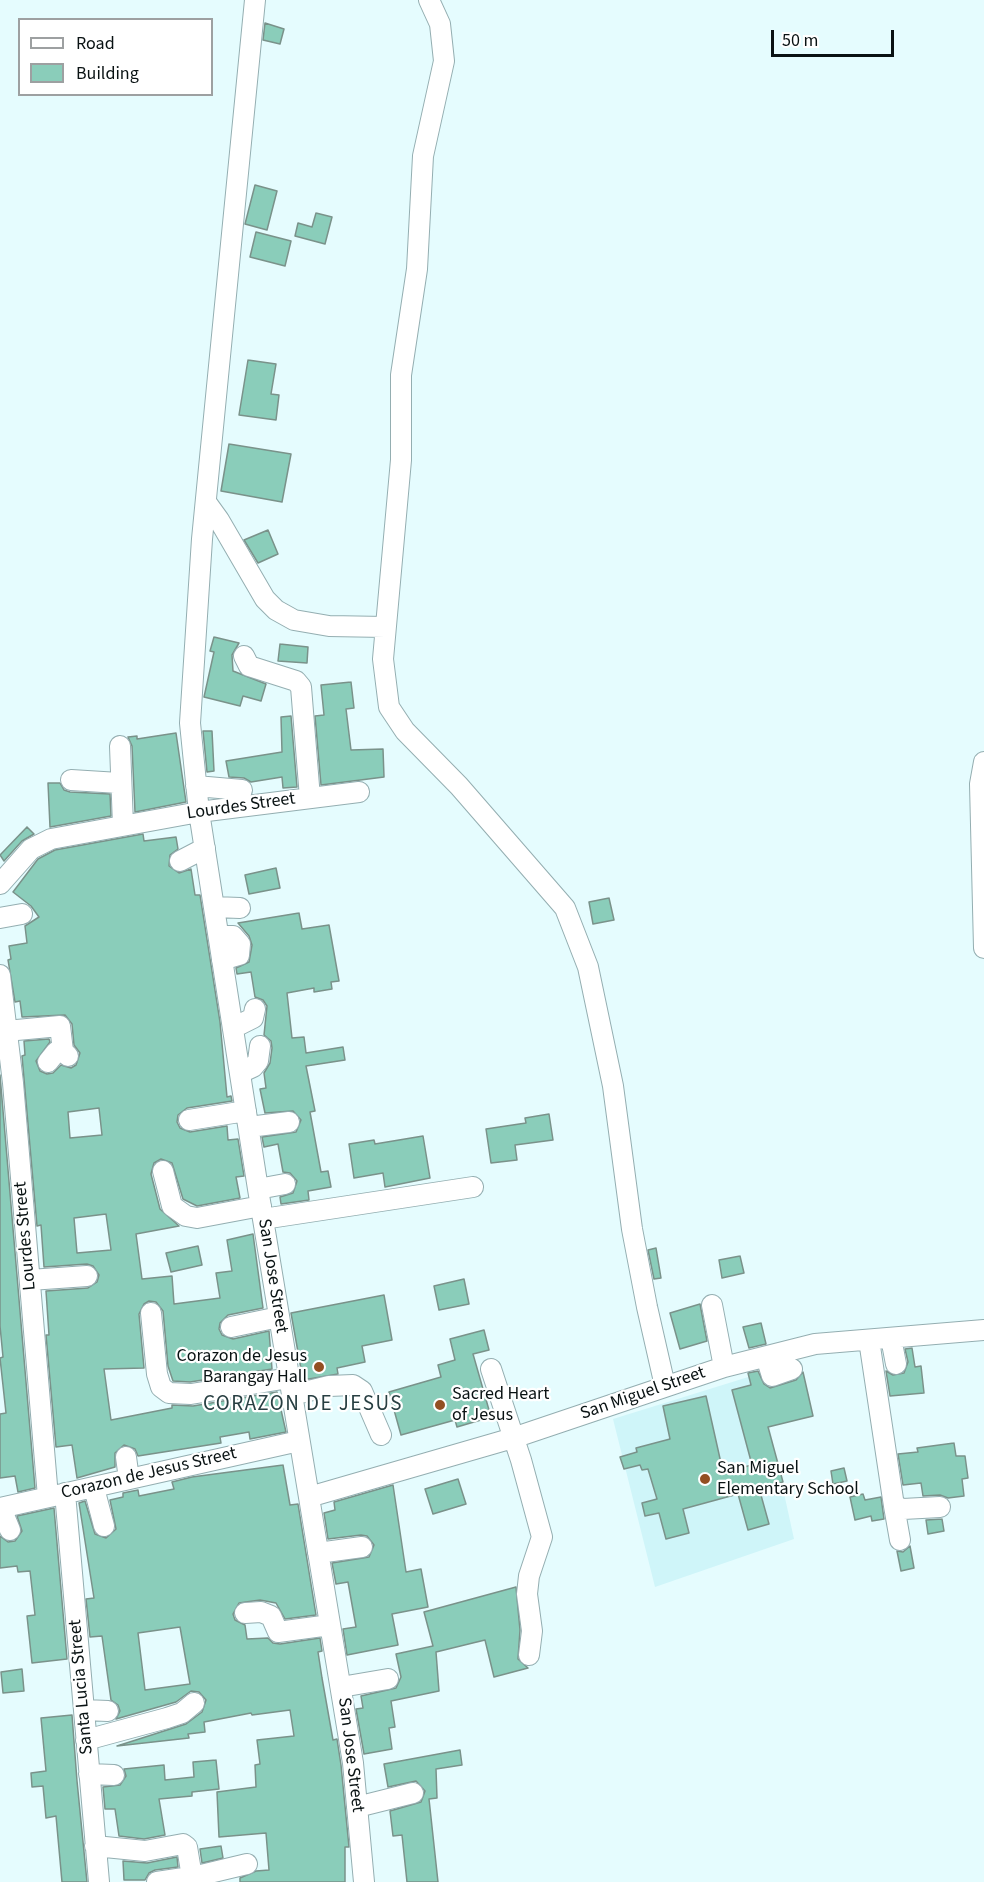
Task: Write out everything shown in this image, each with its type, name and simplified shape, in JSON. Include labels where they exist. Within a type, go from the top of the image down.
[{"type":"street","name":"San Jose Street","points":[[255,0],[206,502],[190,723],[199,812],[260,1204],[318,1553],[332,1587],[330,1625],[357,1807],[364,1882]]},
{"type":"street","points":[[429,0],[440,24],[444,61],[423,156],[417,269],[401,375],[401,460],[383,659],[390,707],[405,731],[459,786],[565,908],[588,967],[613,1086],[632,1229],[665,1386]]},
{"type":"street","points":[[206,502],[265,599],[276,610],[294,620],[329,626],[385,627]]},
{"type":"street","points":[[244,656],[249,666],[296,681],[301,687],[310,798]]},
{"type":"street","points":[[120,746],[123,825]]},
{"type":"street","points":[[984,762],[980,784],[984,945]]},
{"type":"street","points":[[71,780],[120,783]]},
{"type":"street","points":[[196,786],[242,790]]},
{"type":"street","name":"Lourdes Street","points":[[0,885],[15,864],[31,849],[51,839],[199,812],[359,792]]},
{"type":"street","points":[[180,861],[205,848]]},
{"type":"street","points":[[214,907],[240,908]]},
{"type":"street","points":[[0,918],[22,914]]},
{"type":"street","name":"Lourdes Street","points":[[0,975],[4,1027],[13,1083],[30,1280],[57,1495]]},
{"type":"street","points":[[233,1028],[253,1018],[255,1009]]},
{"type":"street","points":[[4,1027],[60,1026],[60,1056]]},
{"type":"street","points":[[240,1073],[254,1067],[258,1061],[260,1046]]},
{"type":"street","points":[[189,1120],[247,1119],[289,1122]]},
{"type":"street","points":[[163,1171],[172,1206],[186,1216],[197,1218],[260,1204],[473,1187]]},
{"type":"street","points":[[260,1204],[285,1184]]},
{"type":"street","points":[[30,1280],[87,1276]]},
{"type":"street","points":[[712,1305],[724,1367]]},
{"type":"street","points":[[151,1313],[157,1374],[161,1387],[169,1393],[191,1394],[291,1386],[353,1385],[362,1391],[381,1435]]},
{"type":"street","points":[[231,1327],[279,1317]]},
{"type":"street","name":"San Miguel Street","points":[[309,1497],[513,1438],[724,1367],[815,1344],[984,1330]]},
{"type":"street","points":[[891,1338],[896,1364]]},
{"type":"street","points":[[869,1340],[900,1540]]},
{"type":"street","points":[[766,1357],[772,1376],[792,1369]]},
{"type":"street","points":[[491,1369],[542,1537],[527,1594],[532,1631],[529,1655]]},
{"type":"street","name":"Corazon de Jesus Street","points":[[1,1508],[299,1441]]},
{"type":"street","points":[[126,1457],[129,1479]]},
{"type":"street","points":[[94,1488],[104,1526]]},
{"type":"street","name":"Santa Lucia Street","points":[[57,1495],[88,1655],[84,1710],[99,1882]]},
{"type":"street","points":[[894,1506],[903,1509],[940,1507]]},
{"type":"street","points":[[1,1508],[10,1530]]},
{"type":"street","points":[[318,1553],[362,1547]]},
{"type":"street","points":[[245,1613],[261,1612],[271,1616],[278,1632],[330,1625]]},
{"type":"street","points":[[341,1687],[388,1679]]},
{"type":"street","points":[[86,1740],[175,1715],[194,1703]]},
{"type":"street","points":[[84,1710],[108,1711]]},
{"type":"street","points":[[89,1774],[114,1775]]},
{"type":"street","points":[[357,1807],[413,1793]]},
{"type":"street","points":[[95,1846],[146,1851],[183,1844],[187,1847],[196,1878]]},
{"type":"street","points":[[158,1882],[196,1878],[247,1864]]},
{"type":"shaded area","name":"San Miguel Elementary School","points":[[758,1374],[794,1539],[655,1587],[613,1419]]},
{"type":"building","points":[[265,23],[284,29],[280,44],[263,40]]},
{"type":"building","points":[[255,185],[277,191],[267,230],[245,224]]},
{"type":"building","points":[[316,213],[332,217],[325,244],[295,236],[298,223],[312,227]]},
{"type":"building","points":[[256,232],[291,241],[285,266],[250,257]]},
{"type":"building","points":[[248,360],[276,364],[271,394],[279,395],[276,420],[239,415]]},
{"type":"building","points":[[229,444],[291,454],[282,502],[221,491]]},
{"type":"building","points":[[268,530],[278,554],[258,563],[244,540]]},
{"type":"building","points":[[214,637],[239,643],[232,655],[233,671],[266,684],[261,701],[243,696],[240,706],[204,697],[214,652],[210,651]]},
{"type":"building","points":[[280,644],[308,647],[307,663],[278,661]]},
{"type":"building","points":[[351,682],[354,708],[346,709],[351,750],[383,749],[384,777],[321,785],[315,716],[324,715],[321,685]]},
{"type":"building","points":[[291,716],[297,787],[283,788],[282,777],[251,782],[244,778],[229,777],[226,761],[282,752],[281,717]]},
{"type":"building","points":[[203,731],[212,731],[214,771],[207,772]]},
{"type":"building","points":[[176,733],[186,802],[135,812],[132,746],[128,737],[137,736],[137,739]]},
{"type":"building","points":[[48,783],[60,783],[64,790],[70,792],[110,794],[111,816],[50,827]]},
{"type":"building","points":[[27,827],[34,834],[22,841],[4,861],[0,855]]},
{"type":"building","points":[[143,834],[144,841],[176,837],[178,849],[170,855],[169,866],[179,873],[191,869],[195,895],[200,895],[220,1022],[227,1097],[231,1096],[232,1101],[187,1108],[178,1115],[177,1122],[180,1128],[190,1132],[227,1126],[228,1140],[238,1139],[244,1176],[236,1177],[240,1198],[197,1206],[183,1199],[172,1163],[161,1159],[154,1163],[151,1174],[160,1209],[179,1226],[136,1234],[142,1279],[172,1276],[174,1304],[220,1298],[216,1273],[232,1271],[227,1240],[253,1234],[263,1308],[228,1315],[220,1323],[219,1329],[222,1335],[233,1339],[269,1331],[272,1369],[190,1382],[173,1381],[168,1366],[163,1311],[156,1302],[149,1301],[144,1304],[139,1314],[144,1368],[104,1369],[111,1420],[172,1408],[172,1405],[193,1406],[277,1392],[286,1432],[250,1439],[249,1432],[220,1437],[221,1443],[138,1456],[135,1449],[124,1445],[115,1453],[115,1467],[77,1478],[72,1445],[56,1447],[46,1335],[49,1335],[46,1291],[88,1288],[97,1282],[99,1275],[93,1266],[87,1264],[44,1267],[41,1225],[37,1226],[22,1056],[25,1055],[24,1041],[49,1039],[50,1042],[36,1061],[40,1071],[47,1074],[53,1073],[61,1065],[71,1068],[76,1065],[80,1053],[74,1045],[72,1024],[65,1015],[22,1017],[20,1001],[15,1002],[8,960],[11,959],[9,946],[27,943],[25,926],[39,917],[31,906],[13,892],[38,859],[55,850]],"holes":[[[99,1108],[102,1135],[70,1138],[68,1112]],[[106,1214],[111,1250],[77,1253],[74,1218]]]},
{"type":"building","points":[[276,868],[280,888],[249,894],[245,875]]},
{"type":"building","points":[[609,898],[614,920],[593,924],[589,902]]},
{"type":"building","points":[[299,913],[302,929],[329,925],[339,981],[331,982],[332,989],[314,992],[314,988],[287,993],[292,1038],[304,1037],[306,1053],[343,1047],[345,1060],[306,1066],[315,1111],[310,1112],[321,1172],[328,1171],[331,1187],[308,1191],[309,1200],[281,1204],[280,1197],[293,1193],[297,1181],[290,1173],[283,1172],[278,1144],[264,1147],[262,1137],[296,1132],[301,1120],[293,1111],[265,1113],[260,1089],[266,1088],[264,1073],[270,1063],[272,1048],[271,1041],[264,1035],[267,1006],[263,1000],[255,997],[251,972],[237,974],[236,968],[249,962],[252,945],[249,936],[238,923]]},
{"type":"building","points":[[0,1075],[35,1488],[18,1492],[15,1476],[0,1478],[0,1414],[6,1413],[0,1358],[3,1357],[0,1326]]},
{"type":"building","points":[[549,1114],[553,1140],[515,1145],[517,1160],[491,1163],[486,1129],[526,1123],[525,1118]]},
{"type":"building","points":[[423,1136],[430,1178],[385,1187],[383,1173],[354,1178],[349,1144],[374,1140],[375,1144]]},
{"type":"building","points":[[198,1246],[202,1265],[171,1272],[166,1253]]},
{"type":"building","points":[[656,1248],[661,1278],[654,1279],[648,1250]]},
{"type":"building","points":[[740,1256],[744,1273],[722,1278],[719,1260]]},
{"type":"building","points":[[464,1279],[469,1304],[439,1310],[434,1286]]},
{"type":"building","points":[[384,1295],[392,1340],[362,1346],[365,1362],[337,1368],[338,1374],[303,1380],[291,1313]]},
{"type":"building","points":[[700,1304],[707,1341],[680,1349],[670,1313]]},
{"type":"building","points":[[761,1323],[766,1344],[749,1348],[743,1327]]},
{"type":"building","name":"Sacred Heart of Jesus","points":[[484,1330],[489,1350],[473,1354],[491,1417],[457,1427],[455,1420],[401,1435],[389,1392],[441,1377],[438,1365],[455,1360],[450,1339]]},
{"type":"building","points":[[912,1348],[915,1367],[921,1366],[924,1393],[890,1396],[886,1371],[893,1375],[904,1373],[908,1362],[905,1349]]},
{"type":"building","points":[[758,1371],[764,1384],[770,1388],[796,1380],[803,1372],[813,1416],[768,1427],[783,1482],[759,1488],[769,1524],[748,1530],[738,1494],[683,1509],[689,1533],[666,1539],[659,1513],[645,1516],[642,1503],[657,1499],[648,1469],[642,1470],[640,1465],[624,1469],[620,1457],[637,1452],[636,1448],[670,1439],[663,1406],[706,1396],[723,1472],[752,1465],[732,1390],[751,1385],[748,1373]]},
{"type":"building","points":[[954,1443],[956,1456],[965,1456],[968,1478],[962,1479],[964,1496],[948,1498],[940,1495],[923,1496],[921,1483],[903,1485],[898,1454],[918,1452],[917,1448]]},
{"type":"building","points":[[283,1465],[290,1505],[298,1504],[316,1615],[285,1619],[276,1603],[260,1600],[239,1603],[233,1614],[235,1620],[245,1625],[247,1639],[268,1638],[273,1643],[280,1644],[320,1638],[322,1651],[318,1652],[322,1678],[333,1740],[337,1739],[341,1765],[349,1847],[345,1847],[345,1882],[240,1882],[240,1878],[256,1871],[269,1870],[266,1833],[219,1837],[217,1792],[256,1787],[255,1765],[260,1764],[257,1740],[294,1736],[290,1710],[252,1715],[251,1713],[204,1722],[205,1732],[188,1734],[189,1738],[117,1746],[186,1724],[202,1712],[206,1700],[199,1692],[191,1691],[176,1702],[116,1719],[120,1711],[118,1705],[111,1700],[102,1636],[90,1637],[86,1599],[94,1598],[79,1503],[85,1501],[95,1534],[106,1538],[116,1529],[110,1500],[123,1497],[123,1493],[138,1490],[139,1496],[174,1489],[172,1482],[192,1477]],"holes":[[[180,1627],[190,1684],[145,1690],[138,1633]]]},
{"type":"building","points":[[844,1468],[847,1481],[833,1484],[831,1471]]},
{"type":"building","points":[[458,1479],[466,1504],[433,1514],[425,1489]]},
{"type":"building","points":[[393,1485],[406,1572],[421,1569],[428,1607],[392,1614],[398,1645],[347,1655],[343,1629],[356,1627],[348,1582],[336,1584],[332,1563],[369,1557],[374,1545],[367,1536],[361,1535],[328,1539],[324,1513],[335,1510],[334,1502]]},
{"type":"building","points":[[863,1494],[865,1500],[881,1497],[884,1519],[872,1521],[871,1516],[855,1520],[850,1497]]},
{"type":"building","points":[[54,1508],[67,1659],[32,1663],[27,1616],[35,1615],[30,1571],[18,1572],[17,1566],[0,1568],[0,1536],[8,1542],[15,1541],[22,1531],[17,1516]]},
{"type":"building","points":[[942,1519],[944,1531],[928,1534],[926,1520]]},
{"type":"building","points":[[910,1546],[914,1568],[901,1571],[897,1551],[903,1552]]},
{"type":"building","points":[[516,1587],[520,1630],[518,1659],[528,1668],[494,1677],[485,1640],[436,1652],[439,1691],[391,1701],[395,1727],[389,1728],[392,1749],[364,1754],[356,1709],[363,1708],[361,1696],[396,1688],[401,1677],[396,1654],[433,1646],[424,1612]]},
{"type":"building","points":[[22,1669],[24,1691],[3,1693],[1,1672]]},
{"type":"building","points":[[72,1715],[87,1882],[62,1882],[56,1816],[46,1818],[43,1786],[32,1787],[31,1773],[46,1771],[41,1718]]},
{"type":"building","points":[[460,1750],[462,1765],[436,1769],[437,1798],[429,1799],[438,1882],[407,1882],[402,1835],[393,1836],[390,1811],[421,1802],[425,1791],[416,1781],[388,1787],[384,1764]]},
{"type":"building","points":[[216,1760],[219,1789],[192,1792],[192,1796],[159,1799],[165,1835],[144,1839],[119,1836],[115,1809],[105,1809],[103,1787],[120,1785],[126,1776],[124,1769],[164,1765],[165,1780],[194,1777],[193,1762]]},
{"type":"building","points":[[221,1846],[223,1858],[202,1863],[200,1849]]},
{"type":"building","points":[[177,1857],[178,1867],[155,1870],[149,1873],[145,1880],[124,1880],[123,1861],[147,1863]]},
{"type":"place","name":"Corazon de Jesus Barangay Hall","points":[[319,1367]]},
{"type":"place","name":"Sacred Heart of Jesus","points":[[440,1405]]},
{"type":"place","name":"San Miguel Elementary School","points":[[705,1479]]},
{"type":"district","name":"CORAZON DE JESUS","points":[[303,1405]]}]
